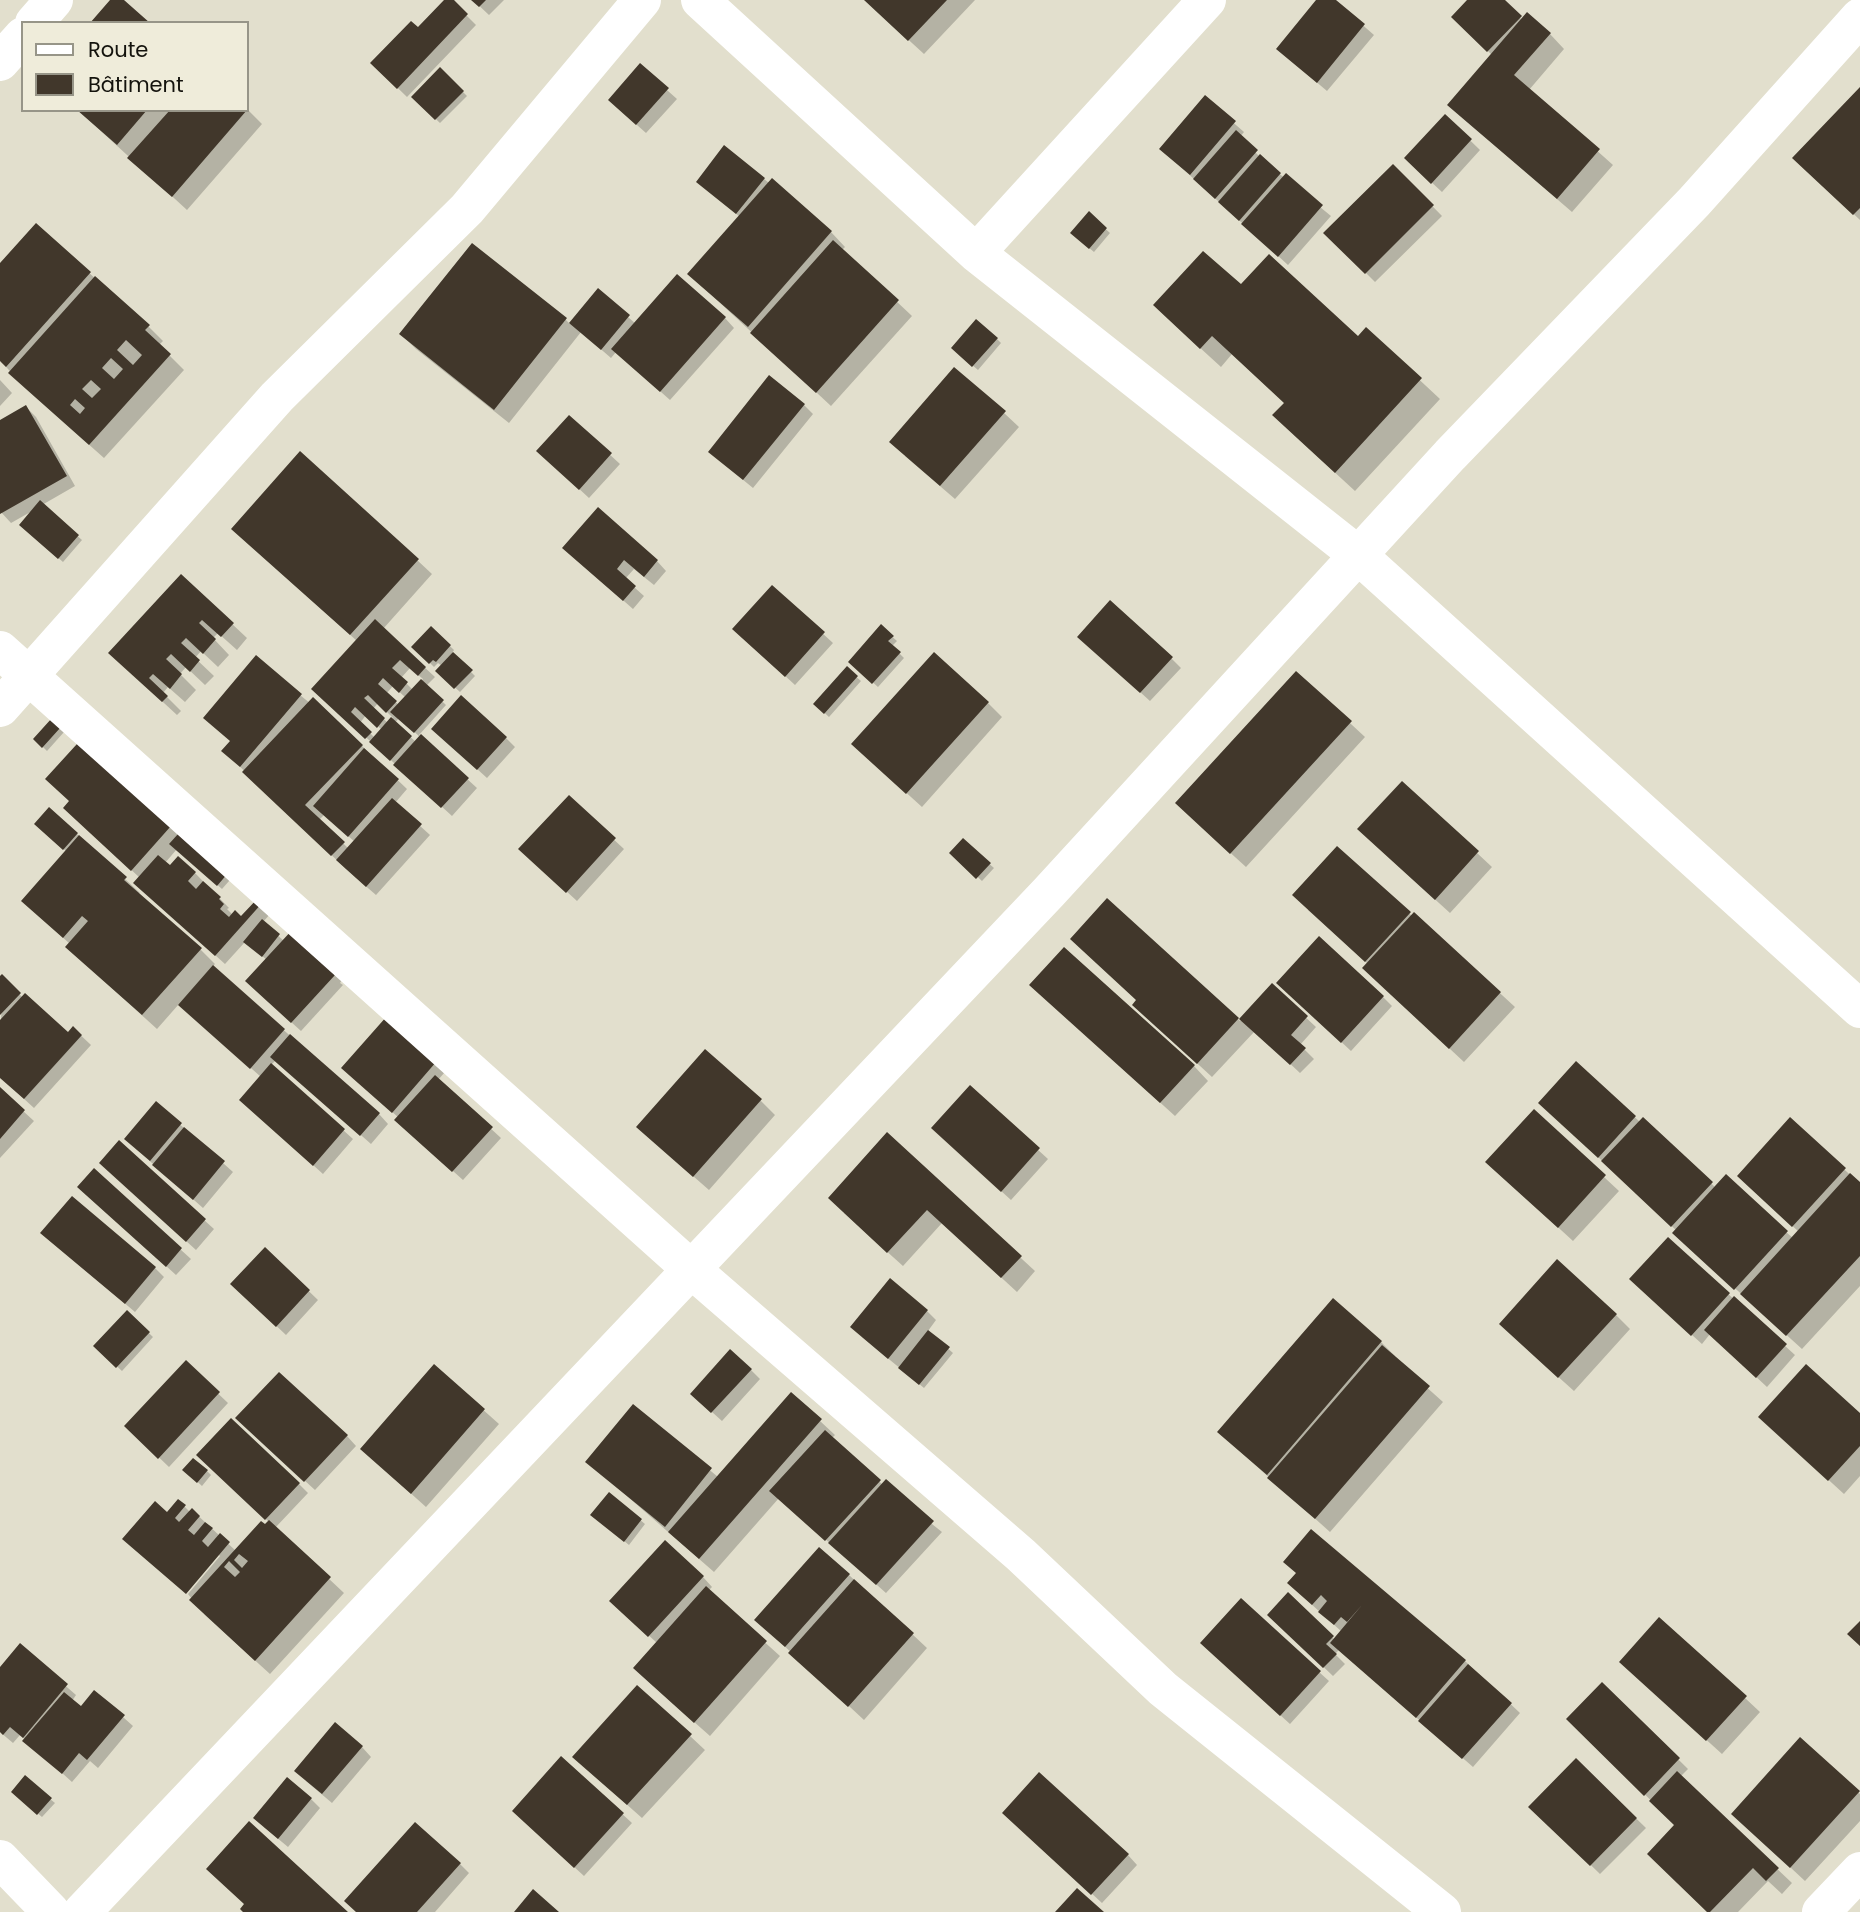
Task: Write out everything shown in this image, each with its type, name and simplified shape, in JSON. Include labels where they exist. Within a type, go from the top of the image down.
[{"type":"street","points":[[36,21],[54,0]]},
{"type":"street","points":[[0,708],[277,397],[467,209],[642,0]]},
{"type":"street","points":[[700,0],[976,253],[1358,555],[1860,1009]]},
{"type":"street","points":[[976,253],[1206,0]]},
{"type":"street","points":[[82,1912],[1049,892],[1450,454],[1694,202],[1860,17]]},
{"type":"street","points":[[0,62],[21,38]]},
{"type":"street","points":[[0,650],[691,1269],[1021,1555],[1163,1689],[1443,1912]]},
{"type":"street","points":[[0,1859],[51,1912]]},
{"type":"street","points":[[1821,1912],[1860,1871]]},
{"type":"building","points":[[110,0],[124,0],[148,21],[92,21]]},
{"type":"building","points":[[444,0],[454,0],[468,14],[397,89],[370,63],[411,21],[418,27]]},
{"type":"building","points":[[471,0],[486,0],[479,7]]},
{"type":"building","points":[[864,0],[947,0],[908,41]]},
{"type":"building","points":[[1316,0],[1336,0],[1365,24],[1317,83],[1276,49]]},
{"type":"building","points":[[1467,0],[1505,0],[1522,16],[1487,52],[1451,17]]},
{"type":"building","points":[[1527,12],[1551,33],[1514,75],[1600,149],[1557,199],[1447,105]]},
{"type":"building","points":[[640,63],[669,88],[636,125],[608,100]]},
{"type":"building","points":[[440,67],[464,91],[435,120],[411,97]]},
{"type":"building","points":[[1860,87],[1860,208],[1853,215],[1792,158]]},
{"type":"building","points":[[1205,95],[1236,121],[1190,175],[1159,149]]},
{"type":"building","points":[[79,112],[145,112],[117,145]]},
{"type":"building","points":[[168,112],[245,112],[172,197],[127,158]]},
{"type":"building","points":[[1445,114],[1472,139],[1431,184],[1404,158]]},
{"type":"building","points":[[1236,130],[1258,150],[1215,199],[1193,179]]},
{"type":"building","points":[[724,145],[765,178],[736,214],[696,182]]},
{"type":"building","points":[[1260,154],[1281,173],[1239,221],[1218,202]]},
{"type":"building","points":[[1393,164],[1434,205],[1365,274],[1323,233]]},
{"type":"building","points":[[1286,173],[1323,205],[1278,257],[1241,224]]},
{"type":"building","points":[[772,178],[832,231],[748,327],[687,274]]},
{"type":"building","points":[[1089,211],[1107,228],[1089,249],[1070,233]]},
{"type":"building","points":[[36,223],[91,272],[6,367],[0,361],[0,263]]},
{"type":"building","points":[[833,240],[899,300],[816,393],[750,333]]},
{"type":"building","points":[[472,243],[567,318],[494,410],[399,334]]},
{"type":"building","points":[[1203,251],[1241,284],[1269,254],[1358,336],[1366,327],[1422,378],[1335,473],[1272,415],[1284,403],[1212,336],[1200,349],[1153,305]]},
{"type":"building","points":[[677,274],[726,317],[660,392],[611,349]]},
{"type":"building","points":[[95,276],[150,325],[145,330],[171,354],[89,445],[8,373]],"holes":[[[126,340],[142,355],[133,365],[117,350]],[[111,358],[123,369],[114,379],[102,368]],[[91,380],[101,389],[92,398],[82,389]],[[75,399],[85,408],[80,414],[70,405]]]},
{"type":"building","points":[[598,288],[630,315],[601,350],[569,323]]},
{"type":"building","points":[[976,319],[998,338],[972,367],[951,348]]},
{"type":"building","points":[[954,367],[1006,411],[940,486],[889,442]]},
{"type":"building","points":[[769,375],[805,404],[743,480],[708,452]]},
{"type":"building","points":[[26,405],[67,476],[0,514],[0,420]]},
{"type":"building","points":[[569,415],[612,453],[579,490],[536,451]]},
{"type":"building","points":[[300,451],[419,559],[350,635],[231,529]]},
{"type":"building","points":[[40,500],[79,535],[58,559],[19,525]]},
{"type":"building","points":[[598,507],[658,560],[644,577],[624,560],[617,569],[636,586],[623,601],[562,548]]},
{"type":"building","points":[[181,574],[234,623],[221,637],[202,620],[199,623],[216,639],[203,654],[186,638],[181,643],[200,660],[190,672],[171,654],[166,659],[182,674],[170,689],[153,674],[149,678],[168,696],[162,702],[108,653]]},
{"type":"building","points":[[772,585],[825,632],[785,677],[732,629]]},
{"type":"building","points":[[1110,600],[1173,657],[1140,693],[1077,637]]},
{"type":"building","points":[[375,619],[426,667],[418,676],[400,660],[392,668],[408,682],[399,693],[383,678],[378,684],[397,701],[386,713],[368,695],[364,698],[385,718],[377,728],[355,707],[351,712],[372,732],[365,739],[311,689]]},
{"type":"building","points":[[881,624],[894,636],[888,641],[901,652],[872,684],[848,662]]},
{"type":"building","points":[[431,626],[451,645],[436,662],[433,660],[429,664],[411,647]]},
{"type":"building","points":[[453,652],[473,670],[454,689],[435,671]]},
{"type":"building","points":[[934,652],[989,702],[906,794],[851,744]]},
{"type":"building","points":[[256,655],[302,694],[240,767],[221,751],[230,741],[203,718]]},
{"type":"building","points":[[847,666],[858,676],[824,714],[813,704]]},
{"type":"building","points":[[1296,671],[1352,721],[1230,854],[1175,803]]},
{"type":"building","points":[[421,679],[444,700],[414,733],[390,712]]},
{"type":"building","points":[[461,695],[507,737],[477,770],[431,729]]},
{"type":"building","points":[[313,697],[363,745],[305,805],[345,842],[331,856],[242,772]]},
{"type":"building","points":[[61,708],[70,717],[42,748],[33,739]]},
{"type":"building","points":[[391,717],[412,736],[390,761],[369,742]]},
{"type":"building","points":[[87,733],[179,817],[131,871],[63,808],[69,801],[45,779]]},
{"type":"building","points":[[421,734],[469,778],[441,808],[393,765]]},
{"type":"building","points":[[364,748],[399,779],[348,837],[313,806]]},
{"type":"building","points":[[1402,781],[1479,851],[1435,900],[1357,829]]},
{"type":"building","points":[[569,795],[616,838],[566,893],[518,849]]},
{"type":"building","points":[[392,798],[422,824],[366,887],[336,860]]},
{"type":"building","points":[[49,807],[78,833],[63,850],[34,824]]},
{"type":"building","points":[[187,824],[234,866],[217,886],[169,844]]},
{"type":"building","points":[[79,835],[127,877],[124,880],[202,948],[142,1015],[65,947],[88,921],[82,916],[63,938],[21,901]]},
{"type":"building","points":[[963,838],[991,863],[976,879],[949,853]]},
{"type":"building","points":[[1337,846],[1411,912],[1365,962],[1292,895]]},
{"type":"building","points":[[158,855],[170,865],[178,856],[196,872],[188,881],[196,889],[203,881],[221,897],[219,899],[224,904],[220,909],[229,917],[235,910],[241,916],[258,898],[263,902],[215,956],[133,883]]},
{"type":"building","points":[[1107,898],[1239,1018],[1197,1064],[1132,1005],[1136,1000],[1070,939]]},
{"type":"building","points":[[1414,912],[1501,992],[1449,1049],[1362,968]]},
{"type":"building","points":[[262,919],[280,934],[262,957],[243,942]]},
{"type":"building","points":[[293,929],[335,975],[291,1023],[245,981]]},
{"type":"building","points":[[1319,936],[1384,996],[1341,1043],[1276,983]]},
{"type":"building","points":[[1064,947],[1195,1065],[1160,1103],[1029,985]]},
{"type":"building","points":[[213,965],[285,1029],[250,1069],[178,1005]]},
{"type":"building","points":[[2,974],[21,993],[0,1015],[0,976]]},
{"type":"building","points":[[1272,983],[1308,1016],[1291,1035],[1306,1048],[1290,1065],[1239,1019]]},
{"type":"building","points":[[25,993],[68,1032],[73,1026],[82,1035],[24,1099],[0,1078],[0,1020]]},
{"type":"building","points":[[387,1016],[443,1054],[392,1113],[341,1068]]},
{"type":"building","points":[[290,1034],[380,1113],[360,1136],[270,1057]]},
{"type":"building","points":[[705,1049],[762,1099],[693,1177],[636,1127]]},
{"type":"building","points":[[1576,1061],[1636,1116],[1598,1158],[1538,1103]]},
{"type":"building","points":[[271,1063],[345,1129],[313,1166],[239,1100]]},
{"type":"building","points":[[435,1075],[493,1127],[452,1172],[394,1120]]},
{"type":"building","points":[[970,1085],[1040,1148],[1001,1192],[931,1128]]},
{"type":"building","points":[[0,1087],[25,1110],[0,1139]]},
{"type":"building","points":[[156,1101],[182,1123],[150,1161],[124,1139]]},
{"type":"building","points":[[1534,1109],[1606,1175],[1558,1228],[1485,1162]]},
{"type":"building","points":[[1643,1117],[1713,1182],[1671,1227],[1601,1161]]},
{"type":"building","points":[[1790,1117],[1846,1168],[1792,1227],[1737,1176]]},
{"type":"building","points":[[184,1127],[225,1161],[193,1200],[152,1165]]},
{"type":"building","points":[[887,1132],[1022,1256],[1001,1278],[927,1210],[887,1253],[828,1198]]},
{"type":"building","points":[[119,1140],[206,1219],[186,1242],[99,1163]]},
{"type":"building","points":[[94,1168],[182,1248],[166,1267],[77,1187]]},
{"type":"building","points":[[1850,1173],[1860,1182],[1860,1256],[1786,1336],[1740,1294]]},
{"type":"building","points":[[1726,1174],[1788,1231],[1734,1290],[1672,1233]]},
{"type":"building","points":[[72,1196],[156,1267],[125,1304],[40,1233]]},
{"type":"building","points":[[1668,1237],[1730,1293],[1691,1336],[1629,1279]]},
{"type":"building","points":[[265,1247],[310,1290],[276,1327],[230,1284]]},
{"type":"building","points":[[1557,1259],[1617,1314],[1558,1378],[1499,1324]]},
{"type":"building","points":[[890,1278],[928,1310],[888,1359],[850,1327]]},
{"type":"building","points":[[1734,1296],[1787,1344],[1756,1378],[1704,1330]]},
{"type":"building","points":[[1333,1298],[1382,1341],[1267,1475],[1217,1432]]},
{"type":"building","points":[[127,1310],[150,1332],[116,1368],[93,1346]]},
{"type":"building","points":[[928,1330],[950,1347],[919,1385],[898,1368]]},
{"type":"building","points":[[1382,1345],[1430,1386],[1315,1519],[1267,1478]]},
{"type":"building","points":[[730,1349],[752,1369],[711,1413],[690,1394]]},
{"type":"building","points":[[186,1360],[220,1392],[158,1459],[124,1426]]},
{"type":"building","points":[[434,1364],[485,1409],[411,1494],[360,1449]]},
{"type":"building","points":[[1806,1364],[1860,1413],[1860,1446],[1828,1481],[1758,1417]]},
{"type":"building","points":[[279,1372],[348,1435],[304,1482],[235,1418]]},
{"type":"building","points":[[791,1392],[822,1419],[699,1559],[668,1532]]},
{"type":"building","points":[[633,1404],[712,1468],[665,1527],[585,1462]]},
{"type":"building","points":[[231,1418],[300,1483],[265,1520],[196,1455]]},
{"type":"building","points":[[825,1430],[881,1480],[825,1541],[769,1491]]},
{"type":"building","points":[[193,1458],[208,1470],[197,1483],[182,1470]]},
{"type":"building","points":[[886,1479],[934,1521],[876,1585],[828,1543]]},
{"type":"building","points":[[609,1492],[642,1519],[624,1542],[590,1515]]},
{"type":"building","points":[[178,1499],[186,1505],[175,1518],[179,1522],[192,1508],[200,1516],[188,1530],[194,1535],[205,1522],[213,1528],[202,1541],[208,1547],[220,1533],[230,1542],[186,1594],[122,1539],[155,1501],[167,1512]]},
{"type":"building","points":[[269,1520],[331,1577],[255,1661],[189,1600],[261,1521],[265,1524]],"holes":[[[239,1554],[248,1561],[242,1568],[234,1560]],[[229,1561],[240,1572],[235,1577],[224,1567]]]},
{"type":"building","points":[[1311,1529],[1466,1660],[1416,1718],[1330,1643],[1362,1605],[1347,1622],[1341,1617],[1334,1625],[1318,1612],[1327,1601],[1321,1595],[1312,1605],[1287,1583],[1296,1573],[1283,1562]]},
{"type":"building","points":[[665,1540],[704,1576],[648,1637],[609,1601]]},
{"type":"building","points":[[819,1547],[850,1574],[785,1647],[754,1620]]},
{"type":"building","points":[[854,1579],[914,1633],[848,1707],[788,1653]]},
{"type":"building","points":[[706,1586],[767,1641],[694,1723],[633,1668]]},
{"type":"building","points":[[1288,1592],[1334,1636],[1326,1644],[1337,1654],[1323,1668],[1267,1615]]},
{"type":"building","points":[[1241,1598],[1321,1671],[1280,1716],[1200,1643]]},
{"type":"building","points":[[1659,1617],[1747,1696],[1706,1741],[1619,1662]]},
{"type":"building","points":[[1860,1621],[1860,1646],[1847,1634]]},
{"type":"building","points":[[20,1643],[68,1684],[23,1738],[10,1727],[3,1735],[0,1732],[0,1667]]},
{"type":"building","points":[[1468,1664],[1512,1703],[1462,1759],[1418,1721]]},
{"type":"building","points":[[1602,1682],[1680,1758],[1644,1796],[1566,1719]]},
{"type":"building","points":[[637,1685],[692,1734],[627,1805],[572,1757]]},
{"type":"building","points":[[94,1690],[125,1715],[87,1760],[79,1753],[62,1774],[22,1741],[64,1692],[81,1706]]},
{"type":"building","points":[[335,1722],[363,1746],[322,1794],[294,1771]]},
{"type":"building","points":[[1800,1737],[1860,1791],[1790,1868],[1731,1814]]},
{"type":"building","points":[[561,1756],[624,1813],[574,1868],[512,1811]]},
{"type":"building","points":[[1576,1758],[1637,1818],[1590,1866],[1528,1807]]},
{"type":"building","points":[[1677,1771],[1779,1868],[1766,1881],[1753,1868],[1710,1912],[1647,1854],[1674,1825],[1649,1801]]},
{"type":"building","points":[[1039,1772],[1129,1854],[1091,1895],[1002,1813]]},
{"type":"building","points":[[25,1775],[52,1798],[37,1815],[11,1792]]},
{"type":"building","points":[[287,1777],[312,1798],[278,1839],[253,1818]]},
{"type":"building","points":[[249,1821],[348,1912],[243,1912],[240,1909],[244,1904],[206,1869]]},
{"type":"building","points":[[415,1822],[461,1863],[417,1912],[356,1912],[344,1901]]},
{"type":"building","points":[[1077,1888],[1104,1912],[1055,1912]]},
{"type":"building","points":[[533,1889],[559,1912],[514,1912]]}]
